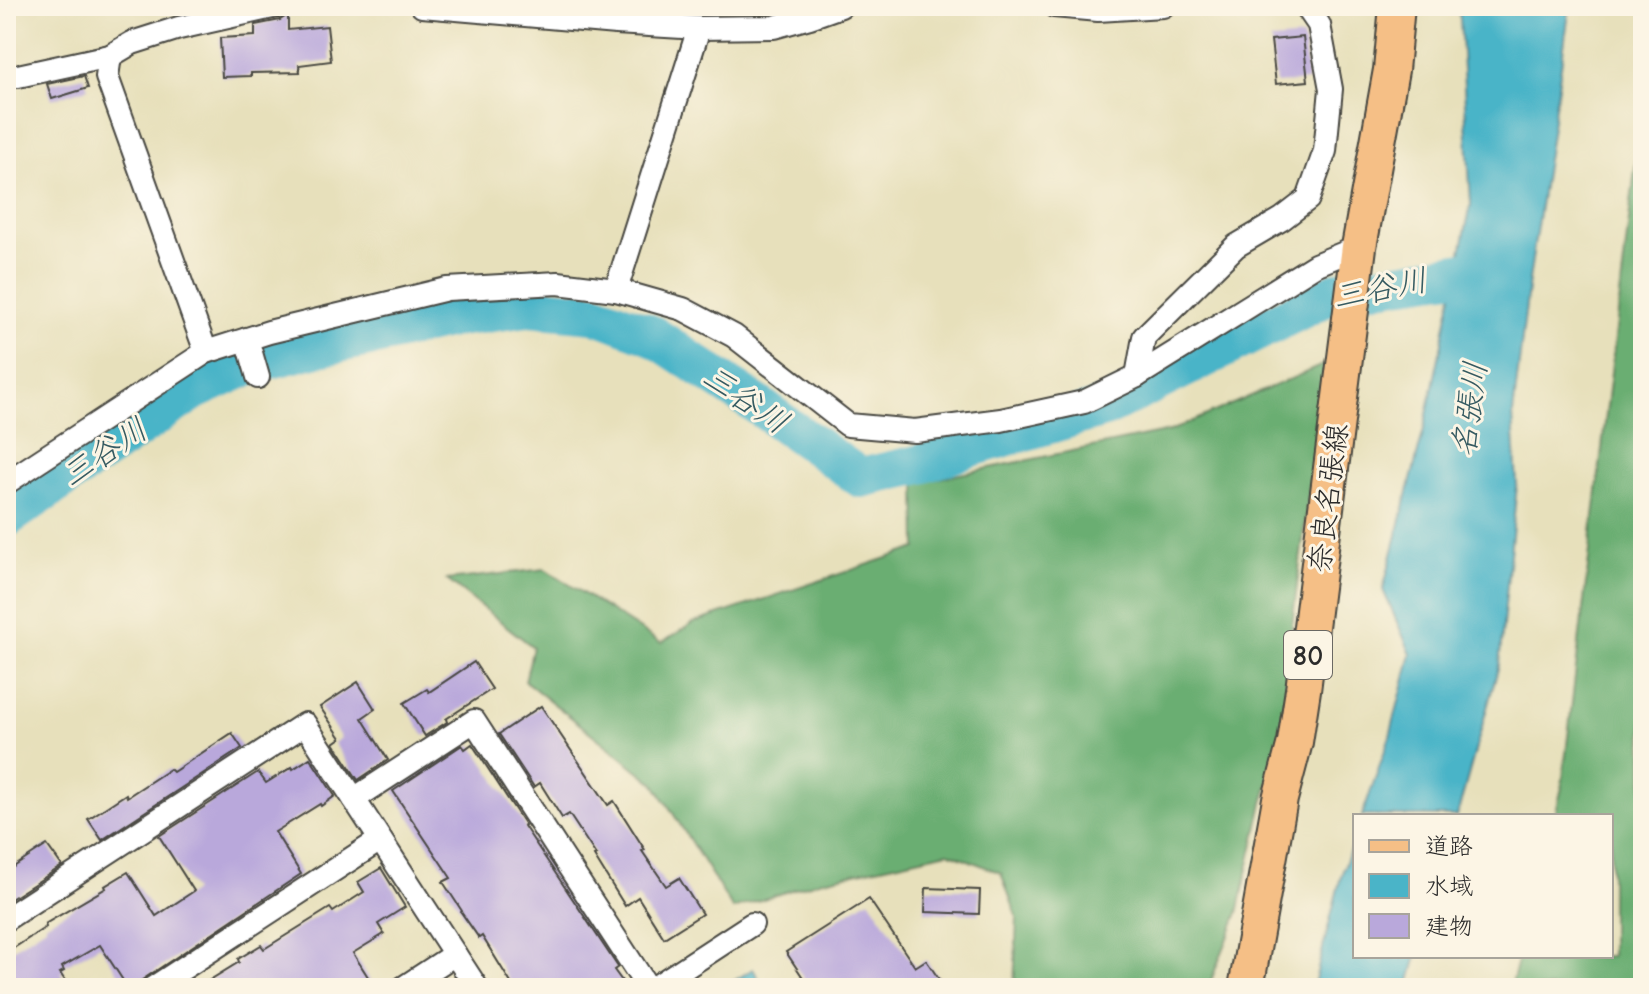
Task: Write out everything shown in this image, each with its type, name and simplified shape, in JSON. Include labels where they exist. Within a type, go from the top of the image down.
[{"type":"main road","name":"奈良名張線","points":[[1246,988],[1280,799],[1295,742],[1358,258],[1391,70],[1397,6]]},
{"type":"street","points":[[6,76],[110,56],[132,43],[179,28],[277,6]]},
{"type":"street","points":[[422,6],[699,28],[774,27],[841,6]]},
{"type":"street","points":[[1054,6],[1098,10],[1163,6]]},
{"type":"street","points":[[1137,376],[1144,337],[1236,246],[1282,219],[1308,199],[1325,151],[1331,89],[1319,25],[1306,6]]},
{"type":"street","points":[[616,290],[699,28]]},
{"type":"street","points":[[110,56],[107,77],[206,352]]},
{"type":"street","points":[[6,483],[206,352],[447,289],[558,283],[616,290],[683,309],[734,336],[848,425],[915,431],[1001,420],[1084,402],[1137,376],[1315,265],[1358,258]]},
{"type":"street","points":[[247,340],[257,374]]},
{"type":"street","points":[[354,799],[474,721],[648,988]]},
{"type":"street","points":[[6,919],[305,724],[477,988]]},
{"type":"street","points":[[153,988],[380,840]]},
{"type":"street","points":[[654,988],[752,924]]},
{"type":"street","points":[[403,988],[455,954]]},
{"type":"green space","points":[[1643,101],[1643,988],[1511,988],[1518,958],[1613,958],[1613,814],[1555,814],[1562,787]]},
{"type":"green space","points":[[1325,364],[1289,649],[1283,732],[1238,913],[1208,988],[1014,988],[1017,917],[1001,873],[948,852],[819,881],[733,909],[654,783],[525,681],[533,647],[447,580],[545,569],[661,643],[694,623],[917,548],[916,483],[1170,431]]},
{"type":"water","name":"名張川","points":[[1457,6],[1570,6],[1529,280],[1513,414],[1517,485],[1499,665],[1458,814],[1363,814],[1390,736],[1411,654],[1383,590],[1424,429],[1471,204]]},
{"type":"water","points":[[1353,842],[1353,958],[1416,958],[1408,988],[1313,988],[1341,876]]},
{"type":"water","points":[[753,969],[765,988],[723,988]]},
{"type":"building","points":[[288,15],[288,30],[327,26],[331,61],[299,65],[300,72],[222,77],[220,38],[255,36],[255,25],[280,20]]},
{"type":"building","points":[[1303,37],[1308,81],[1276,84],[1271,40]]},
{"type":"building","points":[[84,76],[88,88],[52,99],[47,84]]},
{"type":"building","points":[[474,662],[492,689],[425,736],[404,703],[427,689],[429,692]]},
{"type":"building","points":[[358,682],[375,709],[362,718],[388,760],[358,780],[334,743],[341,738],[320,707]]},
{"type":"building","points":[[541,706],[608,805],[614,801],[666,886],[679,878],[702,914],[664,938],[638,897],[625,906],[569,814],[562,818],[540,783],[534,787],[499,734]]},
{"type":"building","points":[[232,733],[242,748],[102,840],[88,819],[170,769],[173,772]]},
{"type":"building","points":[[472,744],[618,967],[614,970],[627,988],[514,988],[482,936],[479,938],[461,912],[443,882],[451,878],[393,791],[462,745],[465,749]]},
{"type":"building","points":[[310,758],[335,796],[275,832],[301,874],[130,988],[100,945],[62,967],[64,971],[60,973],[70,988],[6,988],[6,953],[46,927],[45,924],[128,872],[156,916],[194,891],[159,836],[258,772],[266,783]]},
{"type":"building","points":[[47,845],[62,866],[6,902],[6,872]]},
{"type":"building","points":[[381,868],[405,907],[378,924],[384,934],[353,953],[375,988],[197,988],[261,945],[264,949],[330,908],[333,912],[364,892],[358,882]]},
{"type":"building","points":[[926,888],[980,890],[979,914],[925,912]]},
{"type":"building","points":[[869,899],[915,967],[926,960],[945,988],[810,988],[786,952]]},
{"type":"waterway","name":"三谷川","points":[[6,518],[195,390],[252,364],[451,318],[528,307],[594,313],[652,335],[861,478],[921,464],[1107,407],[1338,291],[1497,267]]}]
